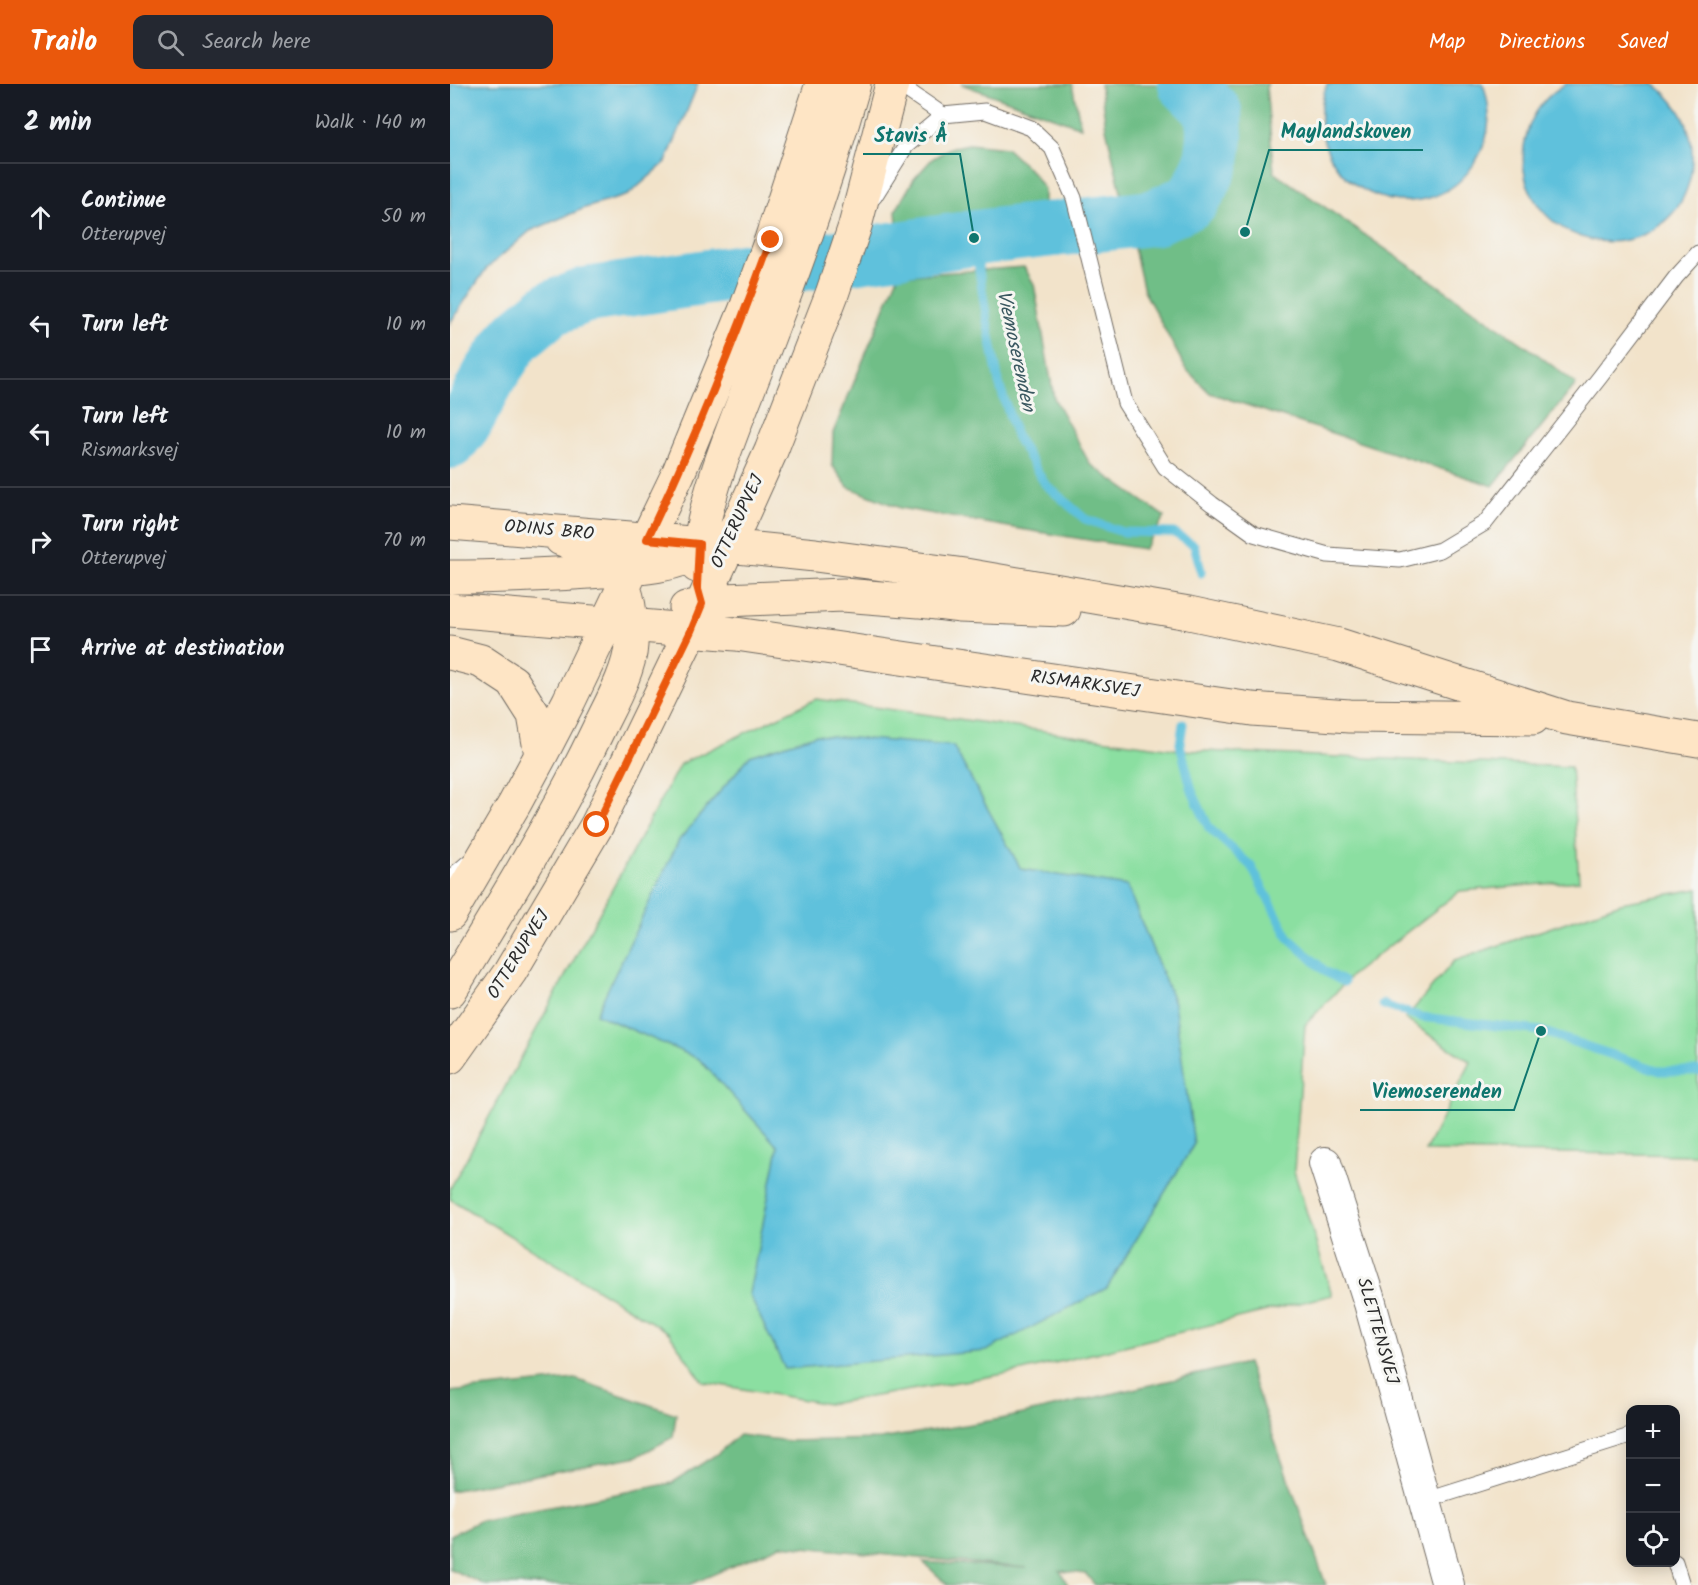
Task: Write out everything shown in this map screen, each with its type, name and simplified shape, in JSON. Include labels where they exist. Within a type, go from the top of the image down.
[{"type":"main road","points":[[450,991],[539,843],[594,739],[624,670],[631,647],[624,575],[647,539],[678,474],[747,306],[822,84]]},
{"type":"main road","points":[[450,577],[624,575],[665,564],[709,547],[717,472],[807,234],[839,138],[854,84]]},
{"type":"main road","name":"OTTERUPVEJ","points":[[450,1057],[510,972],[597,825],[696,617],[709,547],[745,508],[771,451],[832,294],[855,226],[892,84]]},
{"type":"main road","name":"ODINS BRO","points":[[450,523],[647,539]]},
{"type":"main road","points":[[489,526],[563,540],[600,557],[624,575]]},
{"type":"main road","name":"RISMARKSVEJ","points":[[647,539],[709,547],[815,555],[966,575],[1189,613],[1339,645],[1567,718],[1698,740]]},
{"type":"main road","points":[[696,617],[726,600],[843,595],[959,606],[1189,613]]},
{"type":"main road","points":[[450,610],[628,628]]},
{"type":"main road","name":"RISMARKSVEJ","points":[[628,628],[696,617],[736,634],[1252,709],[1349,716],[1567,718]]},
{"type":"main road","points":[[450,914],[492,844],[569,701],[628,628]]},
{"type":"main road","points":[[450,653],[481,661],[513,682],[534,715],[541,755]]},
{"type":"street","name":"SLETTENSVEJ","points":[[1325,1163],[1370,1303],[1448,1585]]},
{"type":"lane","points":[[898,84],[944,115]]},
{"type":"lane","points":[[855,226],[906,146],[944,115],[985,111],[1031,128],[1052,148],[1074,198],[1125,403],[1165,467],[1254,534],[1328,555],[1400,560],[1440,550],[1485,523],[1698,253]]},
{"type":"lane","points":[[450,878],[492,844]]},
{"type":"lane","points":[[1424,1501],[1626,1437]]},
{"type":"lane","points":[[1676,1567],[1682,1585]]},
{"type":"green space","points":[[961,84],[1072,84],[1081,127]]},
{"type":"green space","points":[[1100,84],[1268,84],[1266,87],[1274,172],[1536,353],[1576,384],[1493,486],[1210,393],[1186,369],[1144,291],[1106,128]]},
{"type":"green space","points":[[969,144],[1006,148],[1031,171],[1044,189],[1044,203],[897,224],[896,210],[914,179],[932,159],[950,148]]},
{"type":"green space","points":[[1024,267],[1034,284],[1054,398],[1090,464],[1165,517],[1144,549],[900,508],[848,487],[832,465],[833,433],[898,276]]},
{"type":"green space","points":[[816,699],[1180,750],[1571,767],[1579,881],[1460,891],[1353,974],[1305,1025],[1294,1171],[1332,1295],[1022,1371],[828,1404],[703,1382],[669,1333],[450,1199],[450,1189],[680,764]]},
{"type":"green space","points":[[1698,889],[1698,1155],[1425,1151],[1471,1062],[1405,1019],[1454,961],[1621,903]]},
{"type":"green space","points":[[1247,1363],[1326,1585],[1095,1585],[1086,1574],[1060,1571],[1068,1585],[948,1585],[923,1562],[1027,1568],[781,1545],[689,1585],[485,1585],[450,1569],[450,1535],[479,1521],[672,1483],[717,1454],[739,1435],[790,1441],[881,1439],[1001,1419]]},
{"type":"green space","points":[[575,1379],[676,1414],[673,1437],[638,1456],[450,1491],[450,1392]]},
{"type":"water","points":[[450,84],[698,84],[666,162],[628,195],[585,208],[530,231],[486,269],[450,323]]},
{"type":"water","points":[[1327,84],[1483,84],[1488,103],[1489,122],[1482,150],[1455,185],[1427,198],[1398,201],[1369,193],[1345,176],[1328,151],[1321,120]]},
{"type":"water","points":[[1566,84],[1653,84],[1666,94],[1681,114],[1691,140],[1692,168],[1689,182],[1677,208],[1653,230],[1625,240],[1597,241],[1570,232],[1548,216],[1531,194],[1524,165],[1527,133],[1542,104]]},
{"type":"water","points":[[815,735],[953,746],[1021,869],[1127,886],[1174,1003],[1194,1144],[1107,1288],[986,1351],[785,1369],[749,1294],[778,1147],[699,1059],[596,1014],[679,840],[750,756]]},
{"type":"waterway","points":[[450,441],[465,422],[490,375],[515,338],[550,309],[586,295],[974,238],[1152,218],[1191,201],[1212,162],[1215,138],[1214,112],[1186,84]]},
{"type":"waterway","name":"Viemoserenden","points":[[974,238],[999,383],[1016,436],[1045,484],[1085,519],[1122,532],[1174,533],[1194,545],[1201,573]]},
{"type":"waterway","name":"Viemoserenden","points":[[1183,724],[1180,744],[1192,791],[1209,828],[1251,866],[1289,938],[1326,972],[1344,982]]},
{"type":"waterway","name":"Viemoserenden","points":[[1382,1004],[1421,1017],[1541,1031],[1660,1071],[1698,1071]]},
{"type":"place","name":"Maylandskoven","points":[[1245,232]]},
{"type":"place","name":"Stavis Å","points":[[974,238]]},
{"type":"place","name":"Viemoserenden","points":[[1541,1031]]},
{"type":"route","points":[[597,825],[702,604],[697,586],[699,544],[647,539],[678,474],[747,306],[771,240]]}]
